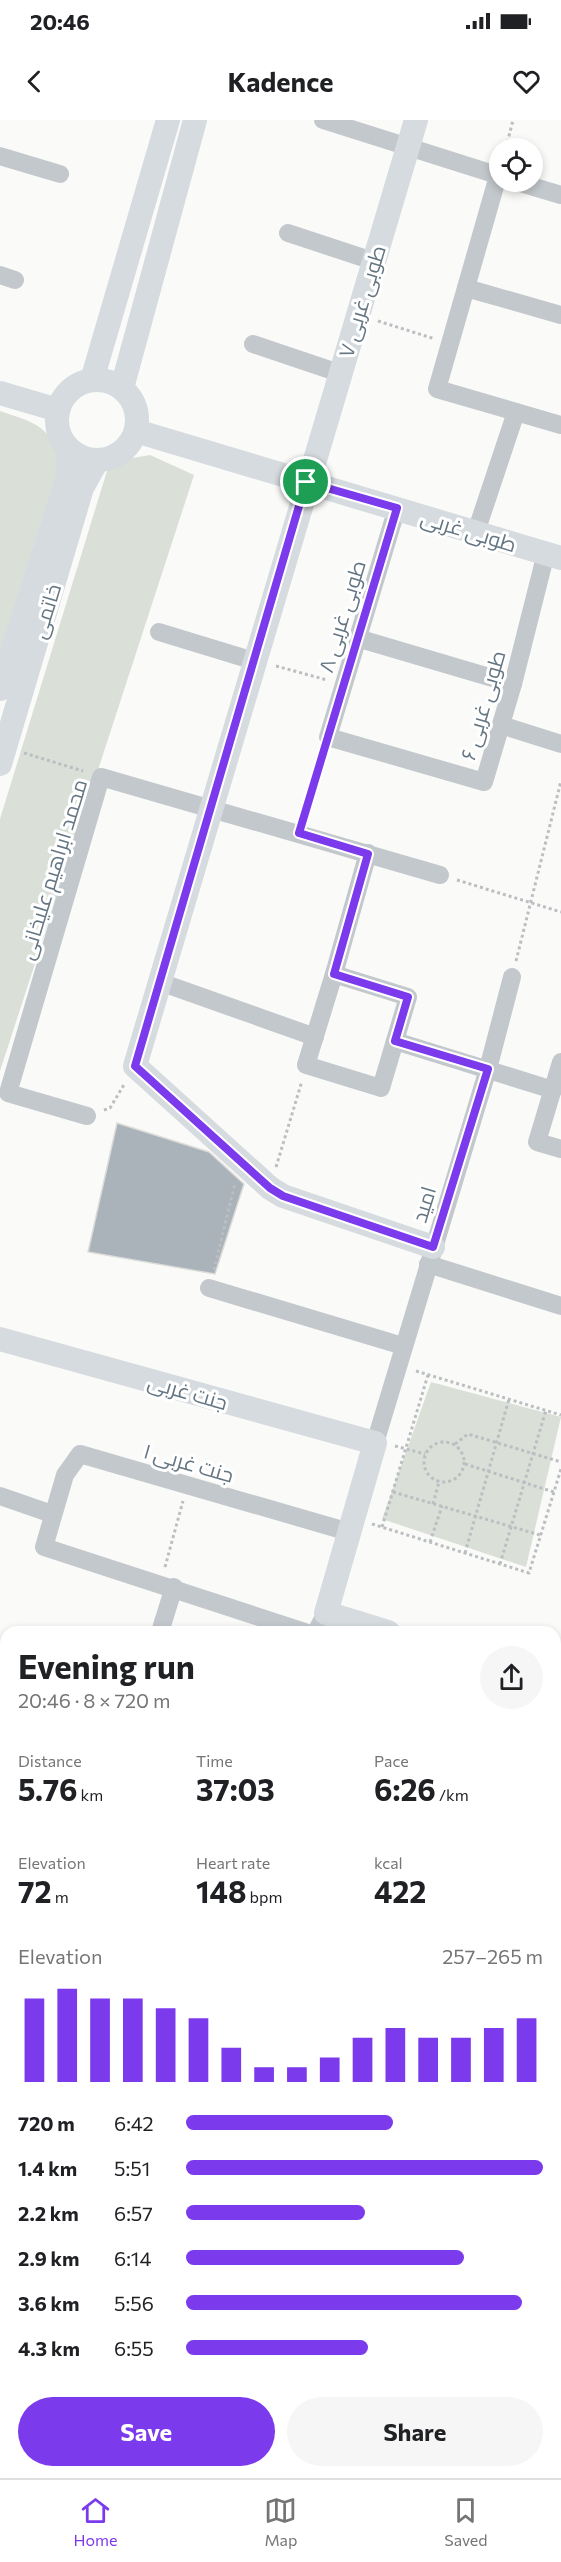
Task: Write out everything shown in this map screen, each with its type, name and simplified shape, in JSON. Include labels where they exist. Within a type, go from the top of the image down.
[{"type":"street","points":[[92,380],[168,120]]},
{"type":"street","points":[[122,388],[195,120]]},
{"type":"street","points":[[323,120],[489,173]]},
{"type":"street","name":"طوبی غربی ۷","points":[[135,1066],[306,482],[416,120]]},
{"type":"street","points":[[0,156],[60,174]]},
{"type":"street","points":[[543,190],[561,195]]},
{"type":"street","points":[[494,192],[437,389],[561,425]]},
{"type":"street","points":[[288,232],[373,261]]},
{"type":"street","points":[[466,288],[561,315]]},
{"type":"street","points":[[253,344],[339,373]]},
{"type":"street","points":[[92,380],[112,383],[122,388],[135,407],[136,431],[131,443],[122,452],[98,461],[87,459],[69,450],[58,431],[58,410],[70,390],[92,380]]},
{"type":"street","points":[[0,393],[58,410]]},
{"type":"street","points":[[476,532],[516,412]]},
{"type":"street","name":"طوبی غربی","points":[[136,431],[553,555]]},
{"type":"street","name":"خاتمی","points":[[0,689],[67,479],[69,450]]},
{"type":"street","name":"خاتمی","points":[[2,756],[82,488],[98,461]]},
{"type":"street","name":"طوبی غربی ۸","points":[[328,737],[397,508]]},
{"type":"street","name":"طوبی غربی ۶","points":[[328,737],[484,782],[553,555]]},
{"type":"street","points":[[159,632],[254,661]]},
{"type":"street","points":[[357,638],[513,684]]},
{"type":"street","points":[[501,725],[561,744]]},
{"type":"street","name":"محمد ابراهیم علیخانی","points":[[87,1116],[8,1093],[101,777],[440,875]]},
{"type":"street","points":[[334,974],[408,997],[381,1088],[306,1065],[368,854]]},
{"type":"street","name":"امید","points":[[375,1443],[488,1069],[512,977]]},
{"type":"street","points":[[159,982],[315,1037]]},
{"type":"street","points":[[395,1041],[553,1090]]},
{"type":"street","points":[[561,1062],[537,1142],[561,1149]]},
{"type":"street","points":[[135,1066],[270,1188],[283,1196],[561,1306]]},
{"type":"street","points":[[209,1288],[404,1347]]},
{"type":"street","name":"جنت غربی","points":[[0,1339],[375,1443]]},
{"type":"street","points":[[348,1626],[321,1622],[375,1443]]},
{"type":"street","name":"جنت غربی ۱","points":[[52,1514],[66,1475],[80,1454],[188,1485],[351,1525]]},
{"type":"street","points":[[0,1496],[52,1514],[44,1547],[168,1585],[288,1626]]},
{"type":"street","points":[[161,1626],[168,1585]]},
{"type":"path","points":[[508,138],[513,120]]},
{"type":"path","points":[[357,315],[451,344]]},
{"type":"path","points":[[254,661],[343,684]]},
{"type":"path","points":[[299,833],[328,737]]},
{"type":"path","points":[[2,756],[101,777]]},
{"type":"path","points":[[512,977],[561,781]]},
{"type":"path","points":[[440,875],[561,912]]},
{"type":"path","points":[[270,1188],[306,1065]]},
{"type":"path","points":[[87,1116],[110,1108],[135,1066]]},
{"type":"path","points":[[209,1288],[240,1161]]},
{"type":"path","points":[[398,1366],[561,1415]]},
{"type":"path","points":[[382,1527],[428,1375]]},
{"type":"path","points":[[465,1553],[509,1399]]},
{"type":"path","points":[[500,1564],[546,1410]]},
{"type":"path","points":[[455,1444],[468,1434],[561,1462]]},
{"type":"path","points":[[444,1441],[455,1444],[463,1453],[465,1464],[461,1475],[451,1482],[439,1482],[429,1476],[424,1466],[425,1454],[432,1444],[444,1441]]},
{"type":"path","points":[[375,1443],[425,1454]]},
{"type":"path","points":[[465,1464],[554,1492]]},
{"type":"path","points":[[351,1525],[382,1527],[529,1573],[561,1469]]},
{"type":"path","points":[[433,1504],[439,1482]]},
{"type":"path","points":[[168,1585],[188,1485]]},
{"type":"path","points":[[393,1492],[540,1534]]},
{"type":"path","points":[[430,1542],[442,1506]]},
{"type":"shaded area","points":[[0,411],[32,423],[47,434],[57,452],[59,465],[0,651]]},
{"type":"shaded area","points":[[150,455],[194,475],[0,1071],[0,819],[107,471],[121,460]]},
{"type":"shaded area","points":[[431,1382],[561,1417],[526,1567],[382,1519]]},
{"type":"building","points":[[117,1123],[209,1152],[244,1184],[215,1274],[88,1252]]},
{"type":"route","points":[[306,482],[397,508],[299,833],[368,854],[334,974],[408,997],[395,1041],[488,1069],[433,1247],[283,1196],[270,1188],[135,1066],[306,482]]}]
